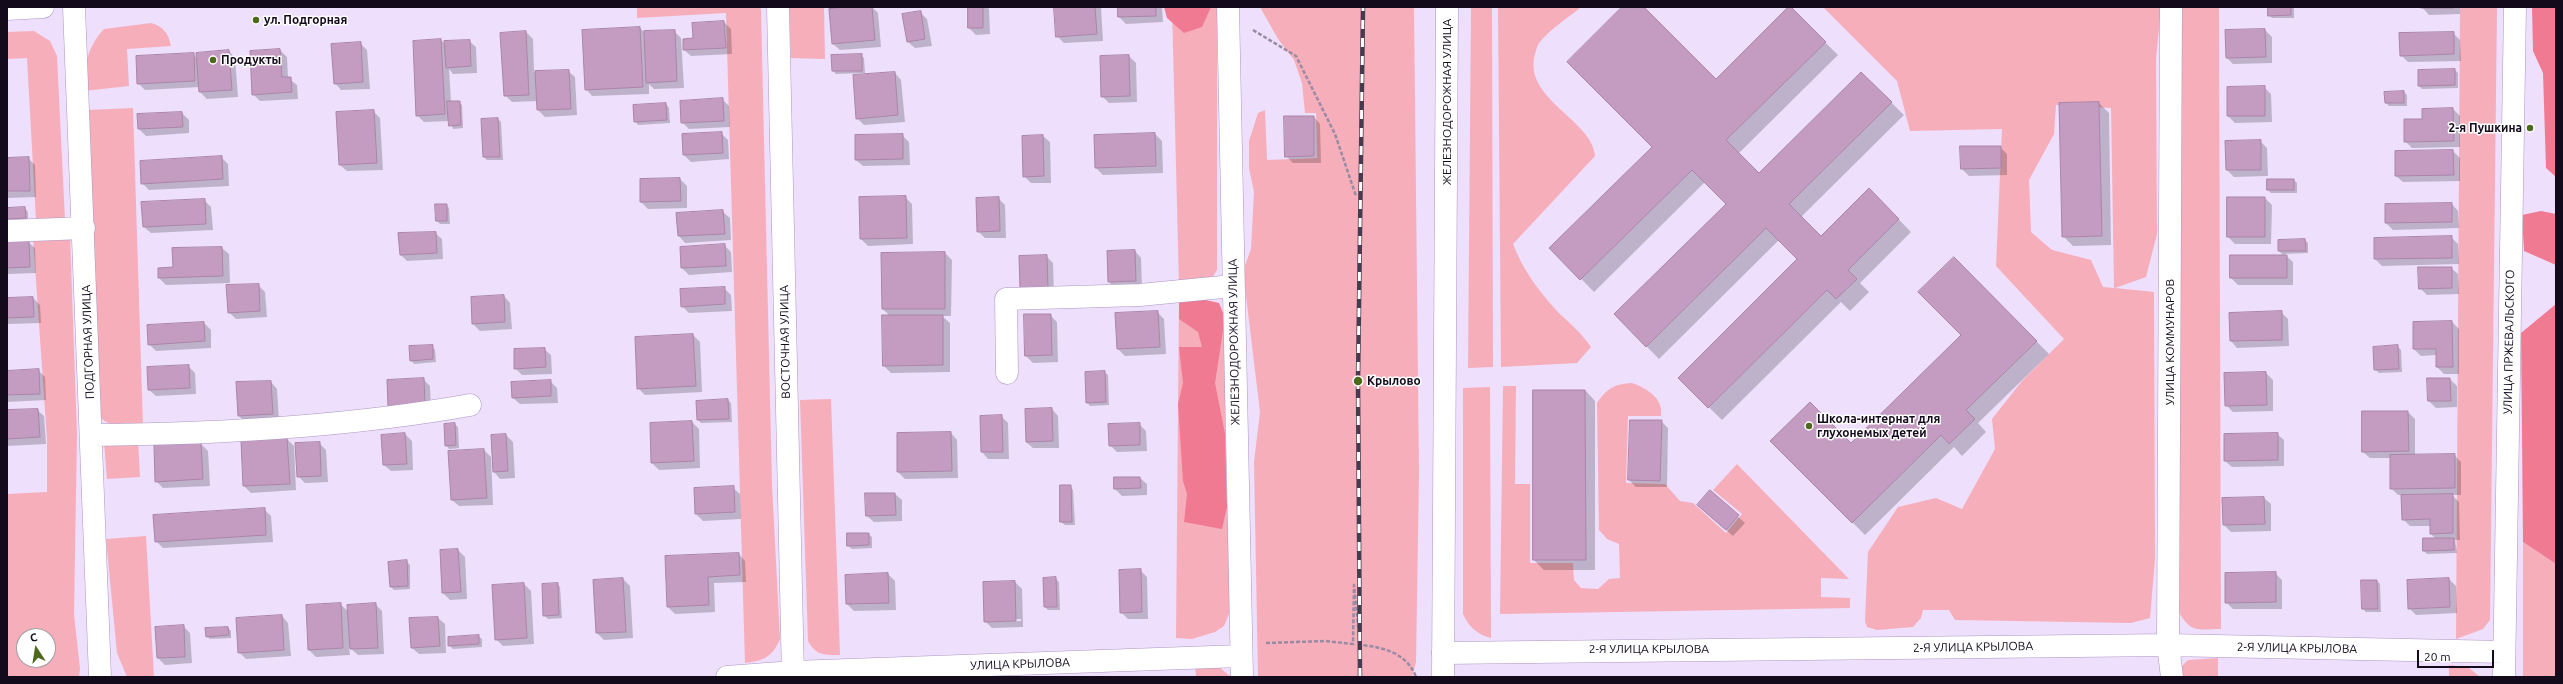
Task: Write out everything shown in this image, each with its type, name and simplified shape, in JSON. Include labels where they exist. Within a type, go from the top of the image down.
[{"type":"street","points":[[7,9],[43,7]]},
{"type":"street","name":"ПОДГОРНАЯ УЛИЦА","points":[[74,7],[84,228],[100,677]]},
{"type":"street","name":"ВОСТОЧНАЯ УЛИЦА","points":[[778,7],[793,675]]},
{"type":"street","name":"ЖЕЛЕЗНОДОРОЖНАЯ УЛИЦА","points":[[1443,677],[1447,7]]},
{"type":"street","name":"УЛИЦА КОММУНАРОВ","points":[[2171,7],[2168,645],[2172,677]]},
{"type":"street","name":"УЛИЦА ПРЖЕВАЛЬСКОГО","points":[[2504,677],[2515,7]]},
{"type":"street","name":"ЖЕЛЕЗНОДОРОЖНАЯ УЛИЦА","points":[[1228,11],[1242,656]]},
{"type":"street","points":[[7,231],[84,228]]},
{"type":"street","points":[[1007,373],[1006,299],[1140,295],[1233,286]]},
{"type":"street","points":[[92,435],[291,427],[409,416],[470,405]]},
{"type":"street","name":"2-Я УЛИЦА КРЫЛОВА","points":[[1443,653],[2168,645],[2504,652]]},
{"type":"street","name":"УЛИЦА КРЫЛОВА","points":[[727,677],[1242,656]]},
{"type":"path","points":[[1228,11],[1296,56],[1335,134],[1356,196]]},
{"type":"path","points":[[1242,656],[1266,643],[1325,641],[1353,644],[1354,585],[1360,645],[1376,646],[1392,652],[1412,667],[1416,677]]},
{"type":"shaded area","points":[[637,7],[760,7],[761,10],[772,485],[780,639],[771,654],[758,661],[745,663],[726,13],[637,18]]},
{"type":"shaded area","points":[[789,7],[824,7],[825,59],[791,58]]},
{"type":"shaded area","points":[[1164,7],[1211,7],[1202,27],[1184,33],[1167,18]]},
{"type":"shaded area","points":[[1172,7],[1217,7],[1217,270],[1212,278],[1179,285]]},
{"type":"shaded area","points":[[1260,7],[1414,7],[1419,474],[1416,662],[1412,677],[1258,677],[1254,462],[1260,412],[1243,271],[1251,249],[1254,192],[1249,168],[1249,141],[1258,113],[1265,110],[1267,160],[1317,158],[1316,113],[1305,113],[1302,83],[1294,60],[1278,39]]},
{"type":"shaded area","points":[[1471,7],[1492,7],[1493,367],[1468,368]]},
{"type":"shaded area","points":[[1498,7],[1581,7],[1554,28],[1539,43],[1535,54],[1534,70],[1539,84],[1548,97],[1583,131],[1591,143],[1595,156],[1513,244],[1526,271],[1537,287],[1591,347],[1577,363],[1501,367]]},
{"type":"shaded area","points":[[1823,7],[2161,7],[2156,59],[2157,234],[2146,277],[2115,288],[2154,292],[2155,559],[2150,618],[2131,623],[1955,620],[1949,610],[1923,610],[1921,618],[1913,627],[1877,630],[1867,627],[1865,621],[1868,552],[1898,507],[1936,498],[1962,509],[1995,449],[1992,419],[2022,381],[2064,339],[1996,266],[2002,129],[1910,131],[1897,81]],"holes":[[[2056,105],[2111,108],[2114,288],[2103,287],[2091,260],[2052,250],[2031,232],[2029,180],[2054,134]]]},
{"type":"shaded area","points":[[2180,7],[2219,7],[2221,629],[2196,629],[2183,619],[2179,612]]},
{"type":"shaded area","points":[[2460,7],[2497,7],[2490,620],[2483,629],[2456,639]]},
{"type":"shaded area","points":[[2532,7],[2556,7],[2556,177],[2546,168],[2543,73],[2533,51]]},
{"type":"shaded area","points":[[151,23],[159,26],[165,31],[171,46],[127,49],[129,86],[84,91],[86,66],[90,50],[104,29]]},
{"type":"shaded area","points":[[34,31],[50,41],[57,56],[65,220],[36,220],[27,58],[7,59],[7,32]]},
{"type":"shaded area","points":[[133,108],[143,427],[118,426],[106,422],[97,414],[87,110]]},
{"type":"shaded area","points":[[2541,211],[2556,214],[2556,265],[2524,251],[2522,215]]},
{"type":"shaded area","points":[[70,237],[77,434],[74,614],[80,669],[79,677],[7,677],[7,494],[47,492],[47,439],[33,238]]},
{"type":"shaded area","points":[[1179,298],[1219,303],[1225,318],[1226,500],[1230,533],[1231,609],[1224,626],[1215,632],[1192,639],[1176,638]]},
{"type":"shaded area","points":[[1179,298],[1197,298],[1219,303],[1225,318],[1215,383],[1225,434],[1227,507],[1222,529],[1184,522],[1187,494],[1183,481],[1178,404],[1183,383],[1179,347],[1202,347],[1198,332],[1179,319]]},
{"type":"shaded area","points":[[2556,304],[2556,564],[2523,542],[2521,333]]},
{"type":"shaded area","points":[[1632,383],[1648,391],[1657,399],[1660,404],[1661,416],[1628,416],[1626,483],[1665,484],[1680,501],[1693,503],[1726,533],[1742,514],[1713,490],[1737,464],[1849,579],[1821,578],[1821,597],[1850,598],[1850,608],[1500,614],[1503,386],[1516,386],[1515,484],[1530,484],[1530,563],[1573,563],[1574,580],[1581,588],[1598,589],[1609,579],[1620,578],[1619,544],[1607,539],[1599,530],[1597,403],[1608,390],[1621,384]]},
{"type":"shaded area","points":[[1490,387],[1491,638],[1482,635],[1474,629],[1463,614],[1463,388]]},
{"type":"shaded area","points":[[831,399],[840,655],[821,654],[814,650],[808,641],[800,400]]},
{"type":"shaded area","points":[[138,439],[140,477],[107,479],[104,442]]},
{"type":"shaded area","points":[[146,536],[154,677],[127,677],[117,653],[106,539]]},
{"type":"shaded area","points":[[2523,542],[2556,564],[2556,677],[2523,677]]},
{"type":"shaded area","points":[[2218,658],[2218,677],[2181,677],[2181,667],[2188,660]]},
{"type":"shaded area","points":[[1195,665],[1219,667],[1231,677],[1196,677]]},
{"type":"shaded area","points":[[2449,665],[2468,667],[2480,677],[2449,677]]},
{"type":"building","points":[[872,7],[875,40],[832,44],[829,9]]},
{"type":"building","points":[[968,7],[983,7],[983,28],[968,28]]},
{"type":"building","points":[[1054,7],[1095,7],[1097,34],[1056,37]]},
{"type":"building","points":[[1118,7],[1156,7],[1156,16],[1118,17]]},
{"type":"building","points":[[1622,7],[1644,7],[1716,79],[1788,7],[1791,7],[1826,42],[1726,140],[1759,173],[1861,72],[1892,102],[1789,204],[1821,236],[1869,188],[1899,219],[1848,270],[1857,279],[1836,299],[1827,290],[1708,408],[1678,378],[1797,259],[1766,228],[1646,347],[1614,314],[1726,204],[1692,170],[1580,280],[1549,248],[1652,147],[1567,62]]},
{"type":"building","points":[[2268,7],[2291,7],[2291,15],[2268,16]]},
{"type":"building","points":[[2454,7],[2454,8],[2421,8]]},
{"type":"building","points":[[921,11],[925,39],[907,42],[902,14]]},
{"type":"building","points":[[724,21],[726,48],[683,50],[683,39],[693,38],[692,23]]},
{"type":"building","points":[[640,27],[643,87],[585,90],[582,30]]},
{"type":"building","points":[[2265,29],[2266,57],[2226,58],[2225,30]]},
{"type":"building","points":[[675,30],[677,81],[646,83],[644,31]]},
{"type":"building","points":[[526,31],[529,95],[504,96],[500,33]]},
{"type":"building","points":[[2454,32],[2454,54],[2400,56],[2399,33]]},
{"type":"building","points":[[441,39],[445,114],[416,116],[413,41]]},
{"type":"building","points":[[470,40],[471,66],[446,68],[444,41]]},
{"type":"building","points":[[361,42],[363,82],[334,84],[331,44]]},
{"type":"building","points":[[280,49],[282,77],[291,77],[292,92],[252,95],[250,51]]},
{"type":"building","points":[[229,50],[232,90],[199,92],[196,53]]},
{"type":"building","points":[[194,53],[195,81],[137,84],[136,56]]},
{"type":"building","points":[[862,54],[862,71],[832,71],[831,55]]},
{"type":"building","points":[[1129,55],[1130,96],[1101,97],[1100,56]]},
{"type":"building","points":[[2455,69],[2455,85],[2418,86],[2418,70]]},
{"type":"building","points":[[569,70],[571,109],[537,110],[535,71]]},
{"type":"building","points":[[895,72],[898,115],[856,119],[853,75]]},
{"type":"building","points":[[2265,86],[2265,116],[2227,116],[2227,87]]},
{"type":"building","points":[[2404,91],[2404,103],[2385,103],[2384,92]]},
{"type":"building","points":[[723,98],[724,121],[681,123],[680,101]]},
{"type":"building","points":[[447,101],[460,101],[461,125],[449,126]]},
{"type":"building","points":[[2099,102],[2102,236],[2062,237],[2059,103]]},
{"type":"building","points":[[666,103],[667,120],[634,122],[633,105]]},
{"type":"building","points":[[2453,108],[2454,141],[2404,142],[2404,119],[2422,119],[2422,109]]},
{"type":"building","points":[[374,110],[377,163],[339,165],[336,112]]},
{"type":"building","points":[[182,112],[183,127],[138,129],[137,114]]},
{"type":"building","points":[[1284,116],[1314,116],[1314,156],[1285,157]]},
{"type":"building","points":[[498,118],[500,157],[483,157],[481,119]]},
{"type":"building","points":[[722,132],[723,153],[683,155],[682,134]]},
{"type":"building","points":[[1155,133],[1156,166],[1095,168],[1094,135]]},
{"type":"building","points":[[903,134],[903,159],[855,160],[855,135]]},
{"type":"building","points":[[1043,135],[1044,176],[1023,177],[1022,136]]},
{"type":"building","points":[[2261,140],[2261,170],[2226,170],[2225,141]]},
{"type":"building","points":[[1960,146],[2001,146],[2001,168],[1961,169]]},
{"type":"building","points":[[2453,150],[2454,175],[2395,176],[2395,151]]},
{"type":"building","points":[[222,156],[223,179],[141,184],[140,161]]},
{"type":"building","points":[[29,157],[30,191],[7,191],[7,158]]},
{"type":"building","points":[[680,178],[681,201],[640,202],[640,179]]},
{"type":"building","points":[[2267,179],[2294,179],[2294,190],[2267,190]]},
{"type":"building","points":[[906,196],[907,238],[860,239],[859,197]]},
{"type":"building","points":[[999,197],[1000,231],[977,232],[976,198]]},
{"type":"building","points":[[2227,197],[2265,197],[2265,237],[2227,237]]},
{"type":"building","points":[[205,199],[206,224],[143,227],[141,202]]},
{"type":"building","points":[[2452,203],[2452,222],[2385,223],[2385,204]]},
{"type":"building","points":[[435,204],[447,204],[447,221],[436,221]]},
{"type":"building","points":[[25,207],[26,218],[7,219],[7,208]]},
{"type":"building","points":[[723,210],[725,234],[678,236],[676,213]]},
{"type":"building","points":[[436,232],[437,253],[400,255],[398,233]]},
{"type":"building","points":[[2452,236],[2452,258],[2374,259],[2374,238]]},
{"type":"building","points":[[2305,239],[2306,251],[2278,251],[2278,240]]},
{"type":"building","points":[[7,241],[29,241],[30,267],[7,268]]},
{"type":"building","points":[[725,244],[726,266],[681,268],[680,247]]},
{"type":"building","points":[[222,247],[223,276],[158,278],[158,268],[173,267],[172,248]]},
{"type":"building","points":[[1135,250],[1136,281],[1108,282],[1107,251]]},
{"type":"building","points":[[945,252],[945,309],[882,309],[881,253]]},
{"type":"building","points":[[1047,255],[1048,288],[1020,289],[1019,256]]},
{"type":"building","points":[[2230,255],[2287,255],[2287,278],[2230,278]]},
{"type":"building","points":[[1954,257],[2037,341],[1966,410],[1975,419],[1949,444],[1941,435],[1852,523],[1770,441],[1810,402],[1851,443],[1961,335],[1918,292]]},
{"type":"building","points":[[2418,267],[2452,267],[2452,288],[2419,289]]},
{"type":"building","points":[[259,284],[260,311],[228,313],[226,285]]},
{"type":"building","points":[[725,287],[725,304],[681,307],[680,289]]},
{"type":"building","points":[[504,295],[505,322],[472,324],[471,297]]},
{"type":"building","points":[[33,297],[34,317],[7,318],[7,298]]},
{"type":"building","points":[[1158,311],[1160,347],[1117,349],[1115,313]]},
{"type":"building","points":[[2282,311],[2282,340],[2230,341],[2229,313]]},
{"type":"building","points":[[1024,314],[1051,314],[1052,355],[1025,356]]},
{"type":"building","points":[[882,315],[943,315],[943,365],[883,366]]},
{"type":"building","points":[[2452,321],[2453,367],[2436,367],[2436,349],[2413,349],[2413,322]]},
{"type":"building","points":[[204,322],[205,341],[148,345],[147,325]]},
{"type":"building","points":[[693,334],[696,386],[637,389],[635,337]]},
{"type":"building","points":[[433,345],[433,359],[410,361],[409,346]]},
{"type":"building","points":[[2398,345],[2399,369],[2374,370],[2373,347]]},
{"type":"building","points":[[545,348],[546,367],[514,369],[514,349]]},
{"type":"building","points":[[189,365],[190,388],[148,390],[147,367]]},
{"type":"building","points":[[39,369],[40,394],[7,395],[7,371]]},
{"type":"building","points":[[1105,371],[1106,402],[1086,403],[1085,372]]},
{"type":"building","points":[[2266,372],[2267,405],[2225,406],[2224,373]]},
{"type":"building","points":[[424,378],[425,406],[388,407],[387,380]]},
{"type":"building","points":[[2427,378],[2450,378],[2451,401],[2428,401]]},
{"type":"building","points":[[551,380],[551,396],[512,398],[511,382]]},
{"type":"building","points":[[271,381],[273,414],[238,416],[236,382]]},
{"type":"building","points":[[1533,390],[1585,390],[1586,560],[1533,560]]},
{"type":"building","points":[[728,399],[729,419],[697,420],[696,401]]},
{"type":"building","points":[[1052,408],[1053,441],[1026,442],[1025,409]]},
{"type":"building","points":[[38,409],[40,437],[7,439],[7,410]]},
{"type":"building","points":[[2362,411],[2408,411],[2409,451],[2362,452]]},
{"type":"building","points":[[1002,415],[1003,452],[981,452],[980,416]]},
{"type":"building","points":[[1630,420],[1662,420],[1660,481],[1628,480]]},
{"type":"building","points":[[692,421],[694,461],[651,463],[650,423]]},
{"type":"building","points":[[455,423],[456,445],[445,446],[444,424]]},
{"type":"building","points":[[1140,423],[1140,445],[1109,446],[1108,424]]},
{"type":"building","points":[[951,432],[952,471],[897,472],[897,433]]},
{"type":"building","points":[[405,433],[407,464],[383,465],[381,435]]},
{"type":"building","points":[[2278,433],[2278,460],[2224,461],[2224,434]]},
{"type":"building","points":[[506,434],[508,471],[493,472],[491,435]]},
{"type":"building","points":[[287,438],[290,484],[243,486],[241,441]]},
{"type":"building","points":[[320,442],[321,476],[297,477],[295,443]]},
{"type":"building","points":[[201,443],[203,479],[155,482],[154,445]]},
{"type":"building","points":[[484,449],[487,498],[451,500],[448,451]]},
{"type":"building","points":[[2455,454],[2455,488],[2390,489],[2390,455]]},
{"type":"building","points":[[1114,477],[1140,477],[1141,488],[1114,489]]},
{"type":"building","points":[[1060,485],[1071,485],[1072,522],[1060,522]]},
{"type":"building","points":[[734,486],[735,512],[695,514],[694,488]]},
{"type":"building","points":[[1710,490],[1739,515],[1726,530],[1697,505]]},
{"type":"building","points":[[865,493],[895,493],[896,515],[866,516]]},
{"type":"building","points":[[2453,494],[2453,533],[2430,534],[2430,519],[2402,520],[2401,495]]},
{"type":"building","points":[[2264,497],[2265,524],[2223,525],[2222,498]]},
{"type":"building","points":[[265,508],[266,535],[155,542],[153,515]]},
{"type":"building","points":[[847,533],[869,533],[869,545],[847,546]]},
{"type":"building","points":[[2423,538],[2454,538],[2454,550],[2423,551]]},
{"type":"building","points":[[458,549],[461,592],[442,593],[440,550]]},
{"type":"building","points":[[739,553],[740,575],[708,577],[709,605],[667,607],[665,556]]},
{"type":"building","points":[[407,560],[408,586],[390,587],[388,562]]},
{"type":"building","points":[[1141,569],[1142,612],[1120,613],[1119,570]]},
{"type":"building","points":[[2276,572],[2276,602],[2225,603],[2225,573]]},
{"type":"building","points":[[888,573],[889,603],[846,604],[845,575]]},
{"type":"building","points":[[1056,577],[1057,607],[1044,607],[1043,578]]},
{"type":"building","points":[[623,578],[626,632],[596,633],[593,580]]},
{"type":"building","points":[[2449,578],[2450,607],[2408,609],[2407,580]]},
{"type":"building","points":[[2361,580],[2377,580],[2378,609],[2362,609]]},
{"type":"building","points":[[1015,581],[1016,621],[984,622],[983,582]]},
{"type":"building","points":[[524,583],[527,638],[495,640],[492,585]]},
{"type":"building","points":[[558,583],[559,615],[543,616],[542,584]]},
{"type":"building","points":[[341,603],[343,648],[308,650],[306,605]]},
{"type":"building","points":[[376,603],[378,648],[350,649],[347,605]]},
{"type":"building","points":[[282,615],[284,650],[238,653],[236,618]]},
{"type":"building","points":[[438,617],[440,646],[411,648],[409,618]]},
{"type":"building","points":[[184,625],[185,657],[157,658],[155,627]]},
{"type":"building","points":[[228,627],[229,635],[206,637],[205,628]]},
{"type":"building","points":[[479,635],[479,644],[448,646],[448,637]]},
{"type":"railway","points":[[1360,677],[1358,381],[1363,7]]},
{"type":"place","name":"ул. Подгорная","points":[[256,20]]},
{"type":"place","name":"Продукты","points":[[213,60]]},
{"type":"place","name":"2-я Пушкина","points":[[2530,128]]},
{"type":"place","name":"Крылово","points":[[1358,381]]},
{"type":"place","name":"Школа-интернат для глухонемых детей","points":[[1809,426]]}]
